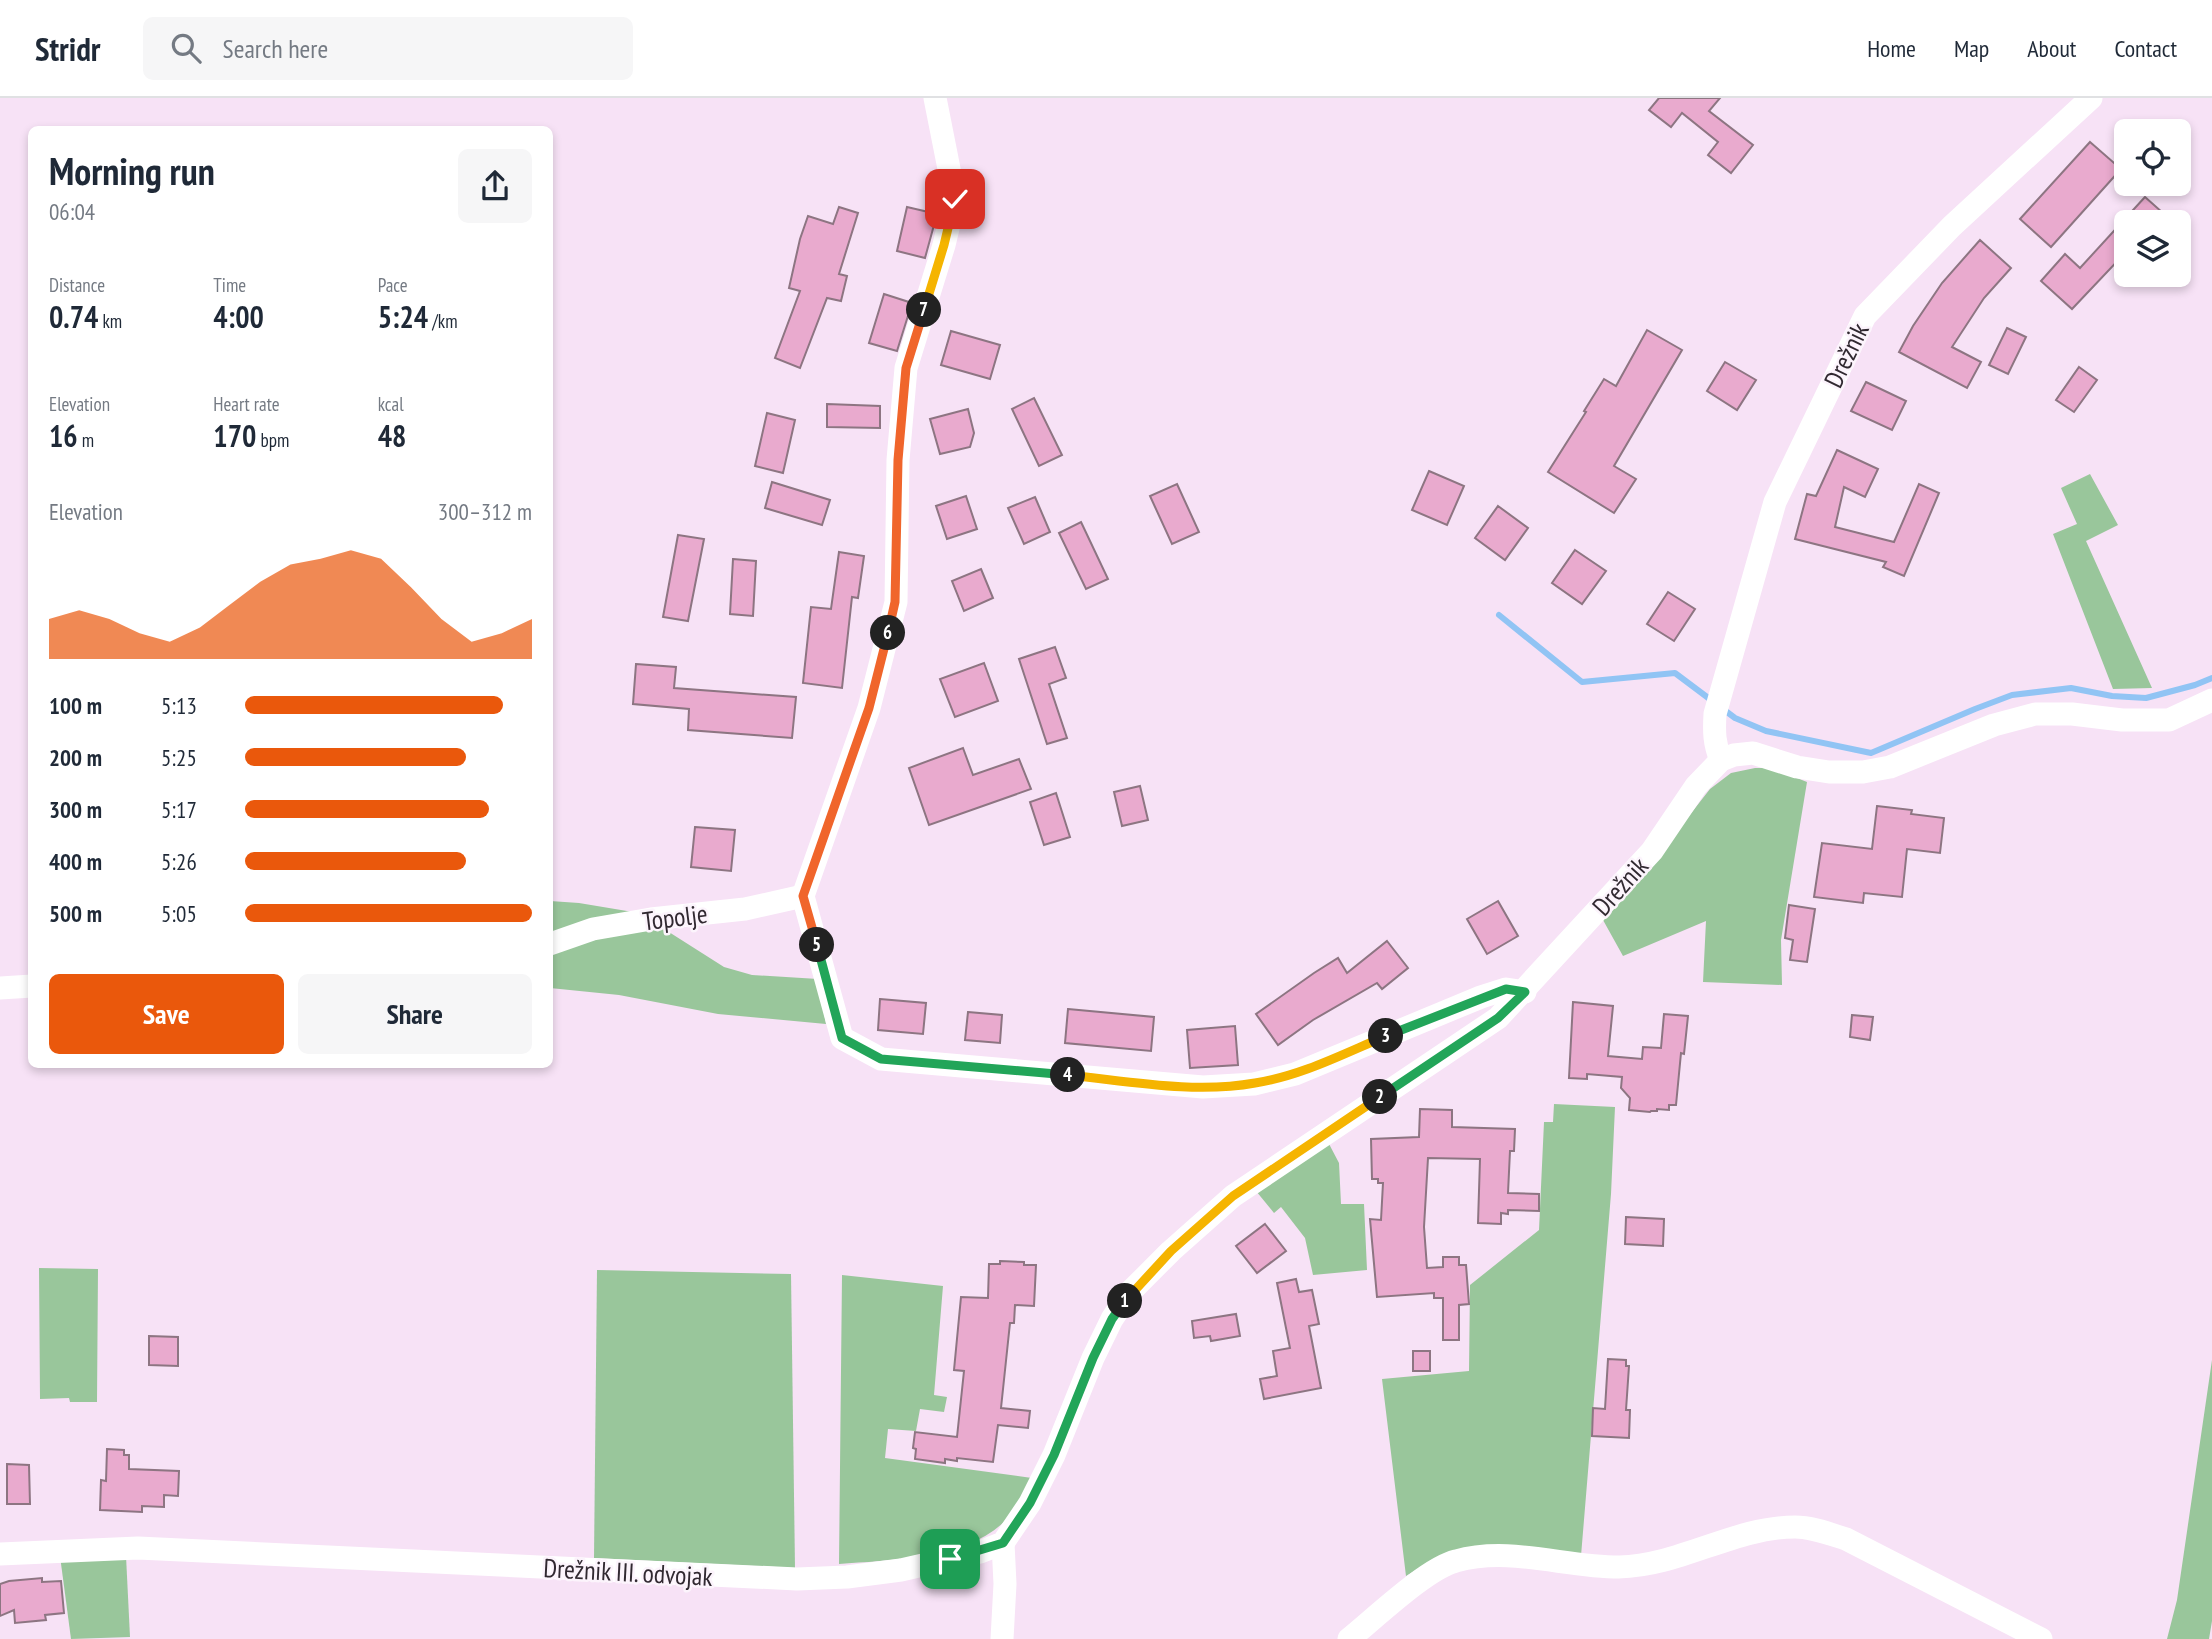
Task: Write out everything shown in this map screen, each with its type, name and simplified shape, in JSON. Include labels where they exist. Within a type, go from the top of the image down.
[{"type":"street","points":[[935,98],[955,199],[944,245],[906,368],[898,460],[895,602],[869,708],[803,896],[842,1038],[881,1059],[1203,1087],[1254,1084],[1295,1074],[1481,997],[1506,989],[1525,992]]},
{"type":"street","name":"Drežnik","points":[[1003,1543],[1036,1491],[1054,1455],[1088,1368],[1112,1319],[1130,1292],[1233,1196],[1498,1018],[1525,992],[1652,851],[1696,786],[1721,760],[1716,748],[1715,714],[1775,502],[1865,316],[1952,226],[2091,98]]},
{"type":"street","points":[[1721,760],[1734,755],[1753,753],[1797,767],[1829,772],[1863,772],[1890,767],[1994,725],[2035,714],[2072,714],[2122,720],[2169,720],[2212,700]]},
{"type":"street","name":"Topolje","points":[[553,943],[593,929],[651,919],[746,909],[803,896]]},
{"type":"street","points":[[0,988],[28,986]]},
{"type":"street","points":[[1349,1639],[1430,1573],[1454,1561],[1496,1555],[1621,1567],[1702,1550],[1769,1530],[1796,1527],[1819,1530],[1846,1539],[2041,1639]]},
{"type":"street","points":[[1002,1639],[1005,1584],[1003,1543]]},
{"type":"street","name":"Drežnik III. odvojak","points":[[0,1554],[138,1548],[797,1579],[846,1577],[901,1570],[980,1552],[1003,1543]]},
{"type":"green space","points":[[2090,474],[2118,525],[2086,541],[2152,688],[2113,689],[2053,534],[2077,524],[2061,488]]},
{"type":"green space","points":[[1772,768],[1807,782],[1781,940],[1782,985],[1703,982],[1706,921],[1623,956],[1603,920],[1638,881],[1710,789],[1731,773]]},
{"type":"green space","points":[[553,901],[639,913],[724,967],[752,975],[818,979],[826,1024],[718,1014],[619,995],[553,988]]},
{"type":"green space","points":[[1554,1104],[1615,1107],[1611,1194],[1581,1556],[1429,1562],[1406,1576],[1382,1379],[1469,1371],[1470,1285],[1539,1230],[1544,1122],[1553,1122]]},
{"type":"green space","points":[[1328,1142],[1339,1163],[1341,1204],[1364,1204],[1367,1270],[1313,1275],[1305,1238],[1281,1207],[1274,1213],[1256,1191]]},
{"type":"green space","points":[[39,1268],[98,1269],[97,1402],[70,1402],[69,1398],[40,1399]]},
{"type":"green space","points":[[597,1270],[791,1274],[795,1568],[594,1558]]},
{"type":"green space","points":[[842,1275],[943,1286],[934,1395],[947,1397],[944,1412],[920,1409],[916,1431],[888,1429],[885,1458],[1032,1478],[1010,1515],[990,1533],[971,1543],[927,1555],[839,1564]]},
{"type":"green space","points":[[2212,1360],[2212,1621],[2209,1639],[2167,1639],[2177,1600]]},
{"type":"green space","points":[[60,1556],[126,1556],[130,1637],[71,1639]]},
{"type":"building","points":[[1659,98],[1720,98],[1709,111],[1753,145],[1731,173],[1708,155],[1718,142],[1682,113],[1671,127],[1649,110]]},
{"type":"building","points":[[2090,142],[2114,163],[2114,177],[2051,247],[2020,219]]},
{"type":"building","points":[[2145,197],[2160,210],[2133,210]]},
{"type":"building","points":[[839,207],[858,213],[839,274],[847,276],[841,301],[827,298],[800,368],[775,358],[800,291],[789,288],[800,239],[808,216],[833,224]]},
{"type":"building","points":[[907,207],[937,214],[925,258],[897,251]]},
{"type":"building","points":[[2114,231],[2114,265],[2072,309],[2041,281],[2065,254],[2080,268]]},
{"type":"building","points":[[1980,240],[2011,268],[1984,298],[1952,347],[1981,362],[1967,388],[1899,352],[1942,283]]},
{"type":"building","points":[[884,294],[912,303],[897,351],[869,343]]},
{"type":"building","points":[[2007,328],[2026,337],[2008,374],[1989,365]]},
{"type":"building","points":[[1647,330],[1682,350],[1614,466],[1636,479],[1614,513],[1548,472],[1604,379],[1616,386]]},
{"type":"building","points":[[951,331],[1000,345],[990,379],[941,365]]},
{"type":"building","points":[[1725,362],[1756,380],[1737,410],[1707,391]]},
{"type":"building","points":[[2079,367],[2097,380],[2074,412],[2056,400]]},
{"type":"building","points":[[1866,382],[1906,401],[1892,430],[1851,411]]},
{"type":"building","points":[[1034,398],[1062,455],[1039,466],[1012,409]]},
{"type":"building","points":[[827,404],[880,406],[880,428],[827,427]]},
{"type":"building","points":[[968,409],[974,433],[970,447],[940,454],[930,419]]},
{"type":"building","points":[[767,413],[795,420],[783,473],[755,466]]},
{"type":"building","points":[[1837,450],[1878,469],[1865,497],[1844,487],[1835,527],[1894,542],[1919,484],[1939,493],[1904,576],[1883,567],[1886,562],[1795,539],[1807,494],[1816,496]]},
{"type":"building","points":[[1429,471],[1464,486],[1447,525],[1412,510]]},
{"type":"building","points":[[772,482],[830,500],[822,525],[765,508]]},
{"type":"building","points":[[1177,484],[1199,532],[1172,544],[1150,496]]},
{"type":"building","points":[[966,496],[977,529],[947,539],[936,506]]},
{"type":"building","points":[[1035,497],[1050,532],[1024,544],[1008,508]]},
{"type":"building","points":[[1498,506],[1528,528],[1505,560],[1475,538]]},
{"type":"building","points":[[1081,522],[1108,579],[1086,589],[1059,533]]},
{"type":"building","points":[[678,535],[704,539],[688,621],[663,617]]},
{"type":"building","points":[[1575,550],[1606,571],[1582,604],[1552,583]]},
{"type":"building","points":[[839,552],[864,556],[858,598],[852,597],[842,688],[803,683],[811,607],[831,609]]},
{"type":"building","points":[[733,559],[756,561],[753,616],[730,614]]},
{"type":"building","points":[[981,569],[993,598],[964,611],[952,581]]},
{"type":"building","points":[[1668,592],[1695,609],[1674,641],[1647,624]]},
{"type":"building","points":[[1055,647],[1066,678],[1049,684],[1067,738],[1047,744],[1019,659]]},
{"type":"building","points":[[984,663],[998,701],[955,717],[940,679]]},
{"type":"building","points":[[636,664],[676,667],[674,688],[796,697],[792,738],[688,730],[689,709],[633,704]]},
{"type":"building","points":[[963,748],[973,775],[1019,759],[1031,789],[929,825],[909,768]]},
{"type":"building","points":[[1140,786],[1148,820],[1122,826],[1114,792]]},
{"type":"building","points":[[1056,793],[1070,837],[1044,845],[1030,802]]},
{"type":"building","points":[[1877,806],[1912,810],[1911,814],[1944,818],[1940,853],[1907,849],[1902,897],[1864,893],[1863,903],[1814,897],[1822,843],[1872,849]]},
{"type":"building","points":[[695,827],[735,830],[731,871],[691,867]]},
{"type":"building","points":[[1498,901],[1518,936],[1487,954],[1467,919]]},
{"type":"building","points":[[1789,905],[1815,909],[1807,962],[1790,960],[1793,940],[1785,938]]},
{"type":"building","points":[[1387,941],[1408,968],[1382,989],[1377,983],[1313,1020],[1278,1045],[1256,1014],[1338,958],[1347,973]]},
{"type":"building","points":[[880,999],[926,1003],[923,1034],[878,1030]]},
{"type":"building","points":[[1573,1002],[1613,1006],[1608,1056],[1642,1059],[1643,1047],[1661,1048],[1664,1014],[1688,1016],[1676,1105],[1669,1105],[1669,1110],[1629,1110],[1630,1098],[1621,1088],[1622,1077],[1587,1074],[1587,1079],[1569,1078]]},
{"type":"building","points":[[1068,1009],[1154,1017],[1151,1051],[1065,1043]]},
{"type":"building","points":[[968,1012],[1002,1015],[1000,1043],[965,1040]]},
{"type":"building","points":[[1852,1015],[1873,1017],[1870,1040],[1850,1037]]},
{"type":"building","points":[[1235,1026],[1238,1065],[1190,1068],[1187,1030]]},
{"type":"building","points":[[1420,1109],[1452,1110],[1452,1127],[1515,1129],[1514,1151],[1510,1151],[1508,1193],[1539,1194],[1539,1211],[1508,1210],[1508,1214],[1501,1213],[1501,1224],[1478,1223],[1480,1159],[1428,1158],[1424,1227],[1427,1268],[1443,1267],[1443,1257],[1459,1257],[1459,1265],[1466,1265],[1469,1304],[1459,1305],[1459,1340],[1443,1340],[1443,1298],[1434,1298],[1434,1293],[1377,1297],[1370,1219],[1381,1220],[1383,1183],[1372,1179],[1371,1139],[1419,1137]]},
{"type":"building","points":[[1626,1217],[1664,1219],[1663,1246],[1625,1244]]},
{"type":"building","points":[[1265,1224],[1286,1251],[1257,1273],[1236,1246]]},
{"type":"building","points":[[1000,1261],[1036,1265],[1034,1306],[1015,1305],[1014,1323],[1010,1323],[1001,1408],[1030,1411],[1028,1428],[998,1425],[993,1462],[957,1458],[957,1461],[945,1459],[945,1463],[915,1459],[915,1432],[957,1437],[964,1371],[954,1370],[961,1297],[988,1298],[989,1264],[1000,1264]]},
{"type":"building","points":[[1296,1279],[1299,1292],[1312,1290],[1319,1324],[1309,1326],[1321,1388],[1264,1399],[1260,1379],[1277,1376],[1273,1351],[1290,1348],[1277,1283]]},
{"type":"building","points":[[1236,1314],[1240,1336],[1211,1341],[1210,1336],[1194,1338],[1192,1321]]},
{"type":"building","points":[[149,1336],[178,1337],[178,1366],[149,1365]]},
{"type":"building","points":[[1413,1351],[1430,1351],[1430,1371],[1413,1371]]},
{"type":"building","points":[[1608,1359],[1626,1360],[1626,1366],[1629,1366],[1626,1410],[1630,1410],[1629,1438],[1592,1436],[1593,1408],[1605,1409]]},
{"type":"building","points":[[107,1449],[124,1450],[124,1455],[129,1455],[129,1469],[179,1471],[178,1496],[164,1495],[164,1507],[142,1506],[142,1512],[100,1510],[101,1480],[106,1481]]},
{"type":"building","points":[[7,1464],[29,1465],[30,1504],[7,1504]]},
{"type":"building","points":[[42,1578],[42,1582],[61,1581],[64,1613],[45,1615],[46,1620],[15,1623],[14,1610],[0,1616],[0,1584]]},
{"type":"waterway","points":[[1499,615],[1582,682],[1675,673],[1715,703]]},
{"type":"waterway","points":[[1723,709],[1735,718],[1766,731],[1871,753],[2012,695],[2071,688],[2112,696],[2146,698],[2212,678]]},
{"type":"route","points":[[950,1559],[1003,1543],[1030,1503],[1054,1455],[1075,1398],[1112,1319],[1130,1292],[1171,1251],[1233,1196],[1498,1018],[1525,992],[1506,989],[1481,997],[1295,1074],[1254,1084],[1203,1087],[881,1059],[842,1038],[803,896],[869,708],[895,602],[898,460],[906,368],[944,245],[955,199]]}]
